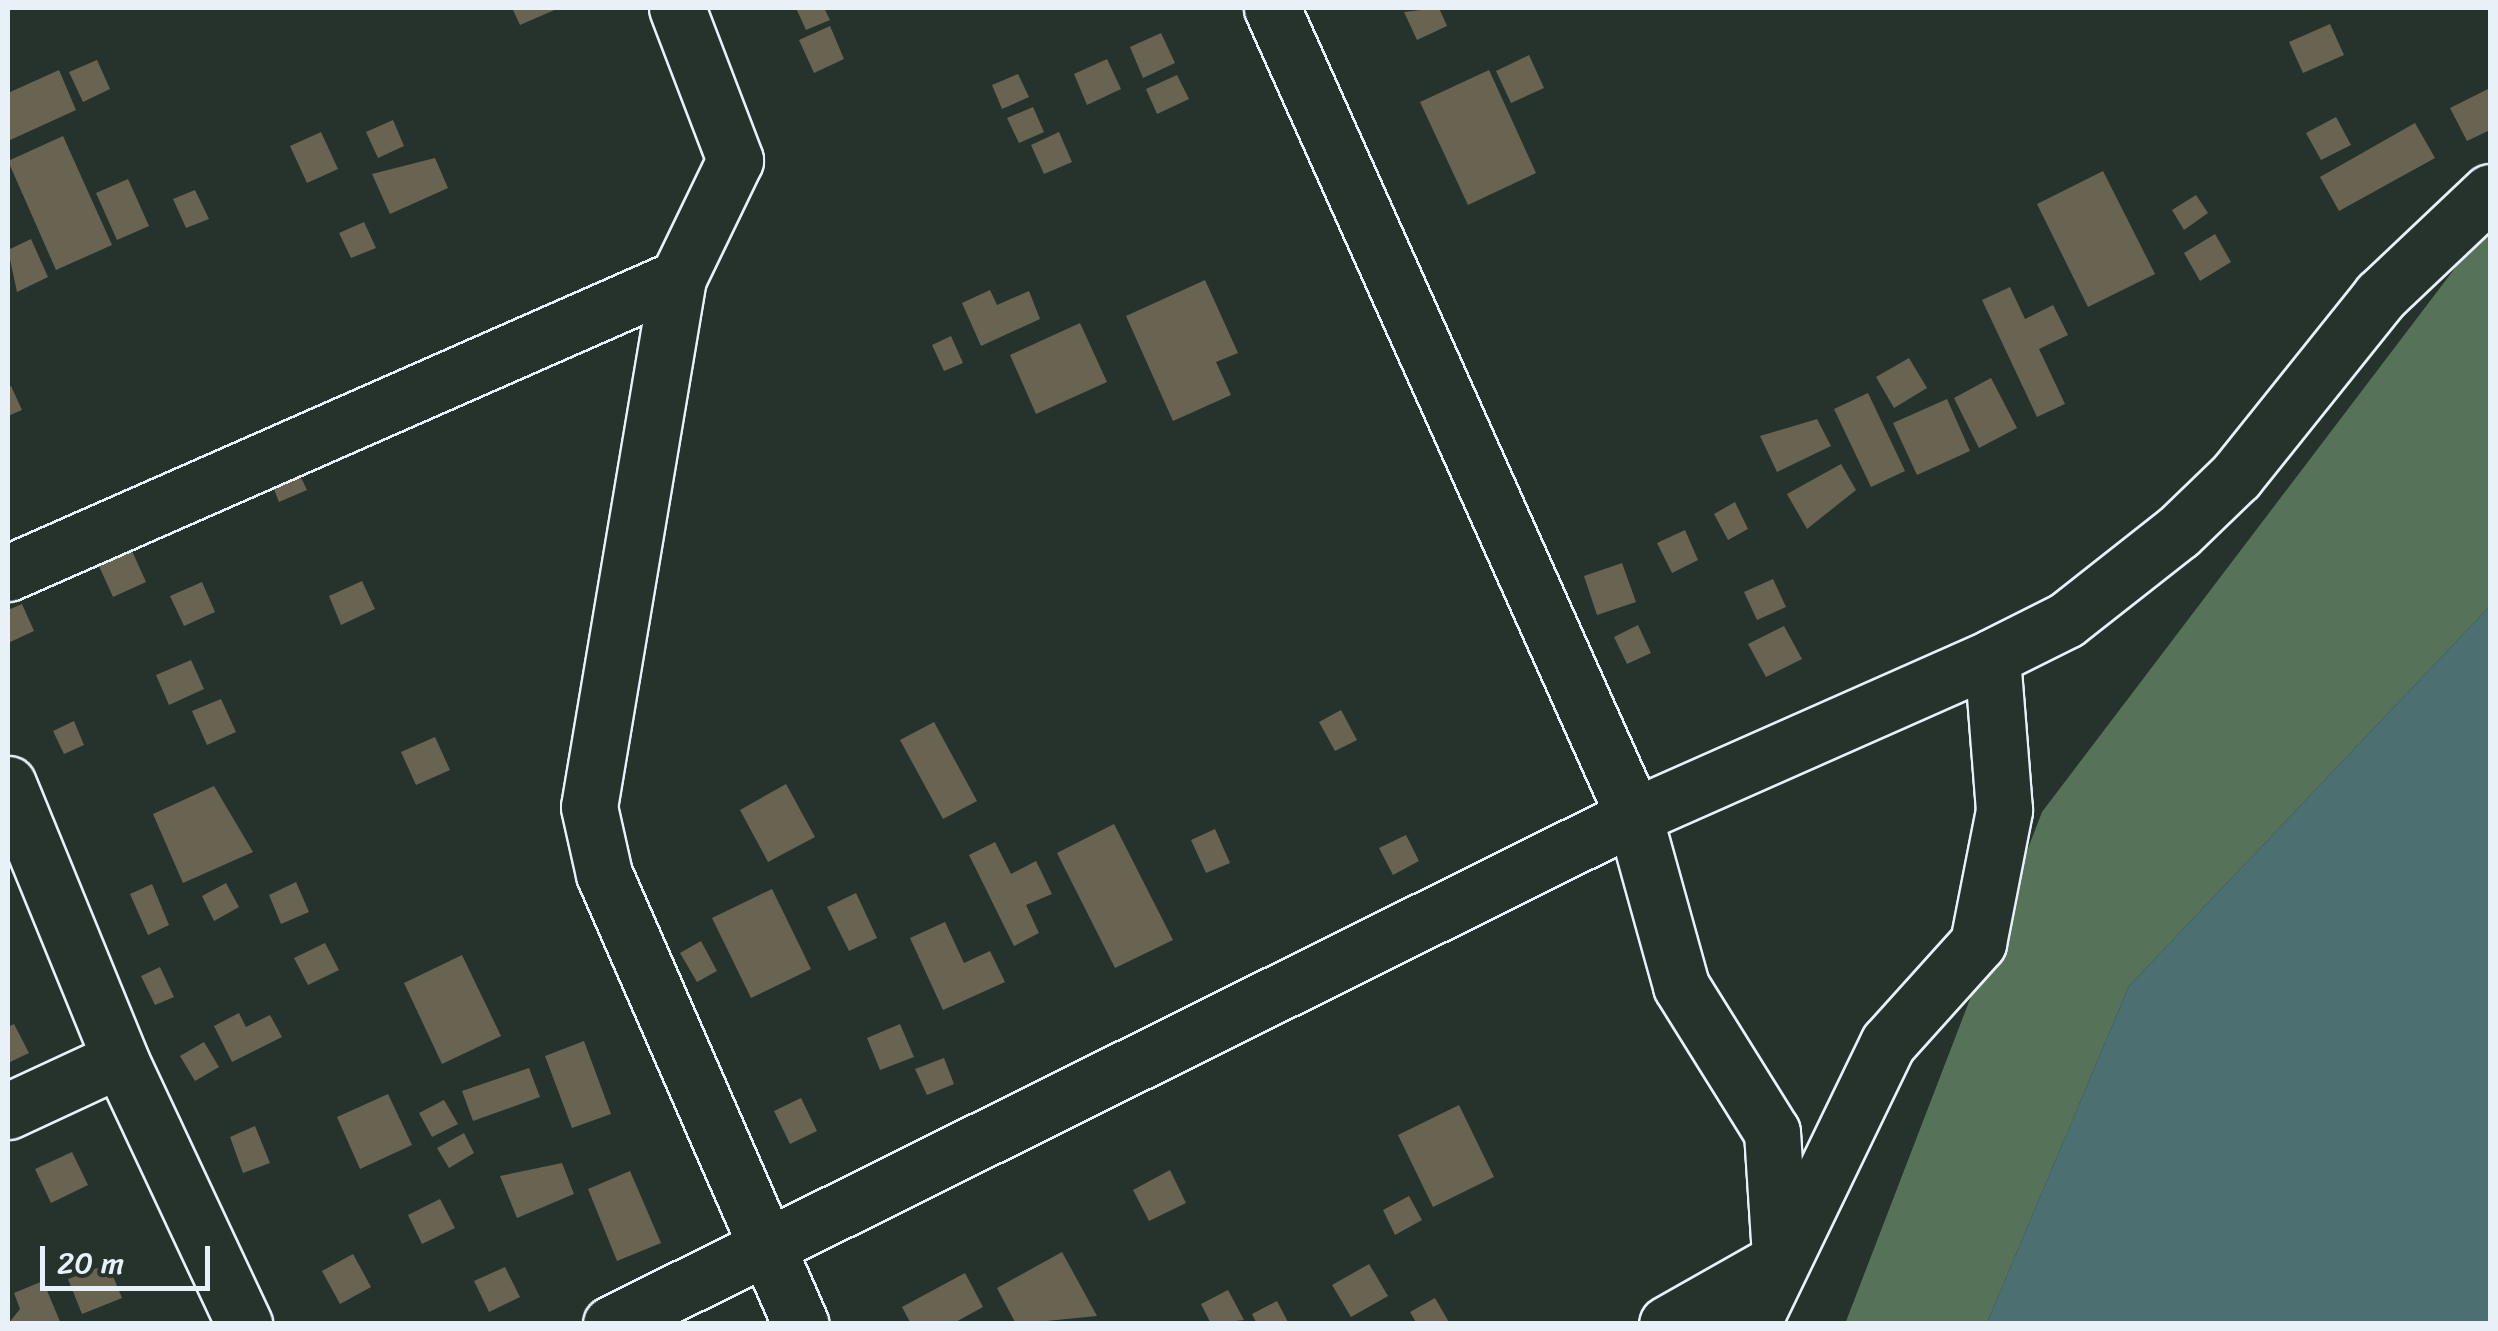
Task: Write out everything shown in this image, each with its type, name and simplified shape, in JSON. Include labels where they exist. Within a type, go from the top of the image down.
[{"type":"street","points":[[677,8],[734,160],[678,278],[589,807],[604,874],[764,1247],[801,1324]]},
{"type":"street","points":[[1272,8],[1634,816],[1681,986],[1772,1132],[1780,1260]]},
{"type":"street","points":[[611,1324],[1634,816],[1992,657],[2066,620],[2178,532],[2236,476],[2380,296],[2490,192]]},
{"type":"street","points":[[8,572],[678,278]]},
{"type":"street","points":[[1752,1324],[1888,1042],[1978,943],[2004,810],[1992,657]]},
{"type":"street","points":[[8,784],[120,1059],[244,1324]]},
{"type":"street","points":[[8,1111],[120,1059]]},
{"type":"street","points":[[1667,1324],[1780,1260]]},
{"type":"green space","points":[[2490,222],[2490,606],[2129,986],[1987,1323],[1845,1324],[2042,812]]},
{"type":"water","points":[[2490,606],[2490,1323],[1987,1323],[2129,986]]},
{"type":"building","points":[[512,8],[559,8],[520,25]]},
{"type":"building","points":[[796,8],[824,8],[830,20],[806,30]]},
{"type":"building","points":[[1439,8],[1447,26],[1417,40],[1404,12]]},
{"type":"building","points":[[2330,24],[2344,55],[2303,73],[2289,42]]},
{"type":"building","points":[[830,26],[844,59],[814,73],[799,40]]},
{"type":"building","points":[[1161,33],[1175,63],[1143,78],[1130,47]]},
{"type":"building","points":[[1529,55],[1544,88],[1511,103],[1496,71]]},
{"type":"building","points":[[1107,59],[1121,89],[1087,105],[1074,74]]},
{"type":"building","points":[[97,60],[110,89],[83,102],[69,72]]},
{"type":"building","points":[[59,70],[76,110],[8,141],[8,93]]},
{"type":"building","points":[[1489,70],[1536,173],[1468,205],[1420,102]]},
{"type":"building","points":[[1018,74],[1029,97],[1002,109],[992,85]]},
{"type":"building","points":[[1177,75],[1189,99],[1157,114],[1146,89]]},
{"type":"building","points":[[2490,88],[2490,130],[2467,141],[2450,108]]},
{"type":"building","points":[[1033,107],[1044,132],[1019,143],[1007,118]]},
{"type":"building","points":[[2336,117],[2351,145],[2321,160],[2306,133]]},
{"type":"building","points":[[393,120],[404,146],[378,158],[366,132]]},
{"type":"building","points":[[2415,123],[2435,158],[2339,211],[2320,177]]},
{"type":"building","points":[[321,132],[338,169],[307,183],[290,146]]},
{"type":"building","points":[[1059,132],[1072,162],[1044,174],[1031,145]]},
{"type":"building","points":[[63,136],[112,245],[56,270],[8,161]]},
{"type":"building","points":[[435,158],[448,188],[390,214],[372,174]]},
{"type":"building","points":[[2103,171],[2155,274],[2088,307],[2037,204]]},
{"type":"building","points":[[128,179],[149,226],[117,240],[96,193]]},
{"type":"building","points":[[195,190],[209,219],[186,228],[173,199]]},
{"type":"building","points":[[2196,195],[2208,213],[2184,230],[2172,210]]},
{"type":"building","points":[[364,222],[376,248],[351,258],[339,233]]},
{"type":"building","points":[[2215,234],[2231,262],[2200,281],[2184,253]]},
{"type":"building","points":[[31,239],[48,277],[17,292],[8,250]]},
{"type":"building","points":[[1205,280],[1238,353],[1216,362],[1231,395],[1173,421],[1126,316]]},
{"type":"building","points":[[2010,287],[2025,319],[2053,305],[2068,335],[2039,349],[2065,404],[2037,417],[1982,300]]},
{"type":"building","points":[[990,290],[997,305],[1029,291],[1040,319],[981,346],[962,303]]},
{"type":"building","points":[[1080,323],[1107,382],[1036,414],[1010,355]]},
{"type":"building","points":[[951,336],[963,363],[944,371],[932,345]]},
{"type":"building","points":[[1909,358],[1927,388],[1894,408],[1876,377]]},
{"type":"building","points":[[1991,378],[2017,428],[1979,448],[1954,398]]},
{"type":"building","points":[[11,386],[22,410],[8,416],[8,387]]},
{"type":"building","points":[[1868,393],[1905,471],[1871,487],[1834,409]]},
{"type":"building","points":[[1947,399],[1970,451],[1917,475],[1893,423]]},
{"type":"building","points":[[1817,419],[1831,446],[1777,472],[1760,436]]},
{"type":"building","points":[[1841,464],[1856,490],[1807,529],[1787,494]]},
{"type":"building","points":[[296,467],[307,490],[279,502],[270,479]]},
{"type":"building","points":[[1735,502],[1748,529],[1728,540],[1714,514]]},
{"type":"building","points":[[1685,530],[1698,560],[1672,573],[1657,543]]},
{"type":"building","points":[[132,551],[146,582],[113,597],[99,566]]},
{"type":"building","points":[[1622,563],[1636,602],[1597,615],[1584,576]]},
{"type":"building","points":[[1773,579],[1786,607],[1757,620],[1744,592]]},
{"type":"building","points":[[362,581],[375,609],[341,625],[329,596]]},
{"type":"building","points":[[202,582],[215,612],[184,626],[170,596]]},
{"type":"building","points":[[22,604],[34,631],[8,643],[8,610]]},
{"type":"building","points":[[1638,625],[1651,653],[1627,664],[1614,637]]},
{"type":"building","points":[[1784,626],[1802,659],[1766,677],[1748,644]]},
{"type":"building","points":[[191,660],[204,689],[169,705],[156,675]]},
{"type":"building","points":[[221,699],[236,732],[207,745],[192,711]]},
{"type":"building","points":[[1341,710],[1357,740],[1335,751],[1319,722]]},
{"type":"building","points":[[74,721],[84,745],[64,754],[53,731]]},
{"type":"building","points":[[934,722],[977,801],[943,819],[900,740]]},
{"type":"building","points":[[435,737],[450,770],[416,785],[401,752]]},
{"type":"building","points":[[786,784],[815,837],[768,862],[740,810]]},
{"type":"building","points":[[214,786],[253,852],[183,883],[153,814]]},
{"type":"building","points":[[1114,824],[1173,940],[1115,968],[1057,853]]},
{"type":"building","points":[[1215,829],[1230,863],[1206,873],[1191,840]]},
{"type":"building","points":[[1406,835],[1419,861],[1393,875],[1379,848]]},
{"type":"building","points":[[995,842],[1011,874],[1036,861],[1052,894],[1026,905],[1039,933],[1014,946],[969,855]]},
{"type":"building","points":[[296,882],[309,912],[281,924],[269,895]]},
{"type":"building","points":[[226,883],[239,907],[214,921],[202,896]]},
{"type":"building","points":[[152,884],[169,925],[148,935],[130,894]]},
{"type":"building","points":[[772,889],[811,969],[751,998],[712,918]]},
{"type":"building","points":[[856,893],[877,938],[849,951],[827,907]]},
{"type":"building","points":[[945,922],[964,963],[990,951],[1005,982],[943,1010],[910,938]]},
{"type":"building","points":[[701,941],[717,971],[697,982],[680,953]]},
{"type":"building","points":[[325,943],[339,970],[308,985],[294,958]]},
{"type":"building","points":[[462,955],[501,1036],[442,1064],[404,983]]},
{"type":"building","points":[[160,967],[174,997],[155,1005],[141,976]]},
{"type":"building","points":[[239,1013],[246,1027],[270,1015],[282,1037],[232,1062],[214,1026]]},
{"type":"building","points":[[14,1024],[29,1053],[8,1063],[8,1027]]},
{"type":"building","points":[[900,1024],[914,1057],[880,1070],[867,1038]]},
{"type":"building","points":[[584,1041],[611,1114],[572,1128],[545,1056]]},
{"type":"building","points":[[204,1042],[219,1067],[195,1081],[180,1056]]},
{"type":"building","points":[[944,1058],[954,1084],[927,1095],[915,1069]]},
{"type":"building","points":[[529,1068],[540,1097],[473,1121],[462,1091]]},
{"type":"building","points":[[388,1094],[412,1145],[360,1169],[337,1117]]},
{"type":"building","points":[[801,1098],[817,1131],[790,1144],[774,1111]]},
{"type":"building","points":[[444,1100],[458,1124],[432,1137],[419,1113]]},
{"type":"building","points":[[1459,1105],[1494,1177],[1433,1207],[1398,1135]]},
{"type":"building","points":[[255,1126],[270,1163],[243,1173],[230,1137]]},
{"type":"building","points":[[464,1133],[474,1153],[449,1168],[437,1148]]},
{"type":"building","points":[[72,1152],[88,1185],[51,1203],[35,1169]]},
{"type":"building","points":[[562,1163],[574,1194],[517,1218],[500,1176]]},
{"type":"building","points":[[1170,1170],[1186,1203],[1149,1221],[1133,1190]]},
{"type":"building","points":[[630,1171],[661,1243],[617,1261],[588,1189]]},
{"type":"building","points":[[1409,1196],[1422,1220],[1395,1235],[1383,1210]]},
{"type":"building","points":[[440,1199],[455,1228],[422,1244],[408,1215]]},
{"type":"building","points":[[1062,1252],[1097,1316],[1016,1324],[997,1288]]},
{"type":"building","points":[[353,1254],[371,1287],[340,1304],[322,1271]]},
{"type":"building","points":[[108,1264],[122,1298],[82,1314],[68,1279]]},
{"type":"building","points":[[1369,1264],[1388,1296],[1351,1317],[1332,1285]]},
{"type":"building","points":[[505,1267],[520,1297],[489,1312],[474,1281]]},
{"type":"building","points":[[965,1273],[983,1307],[952,1324],[911,1324],[902,1307]]},
{"type":"building","points":[[43,1281],[61,1324],[8,1324],[20,1309],[14,1293]]},
{"type":"building","points":[[1228,1290],[1244,1320],[1211,1324],[1201,1304]]},
{"type":"building","points":[[1435,1298],[1450,1324],[1417,1324],[1410,1312]]},
{"type":"building","points":[[1277,1301],[1289,1324],[1257,1324],[1252,1314]]}]
